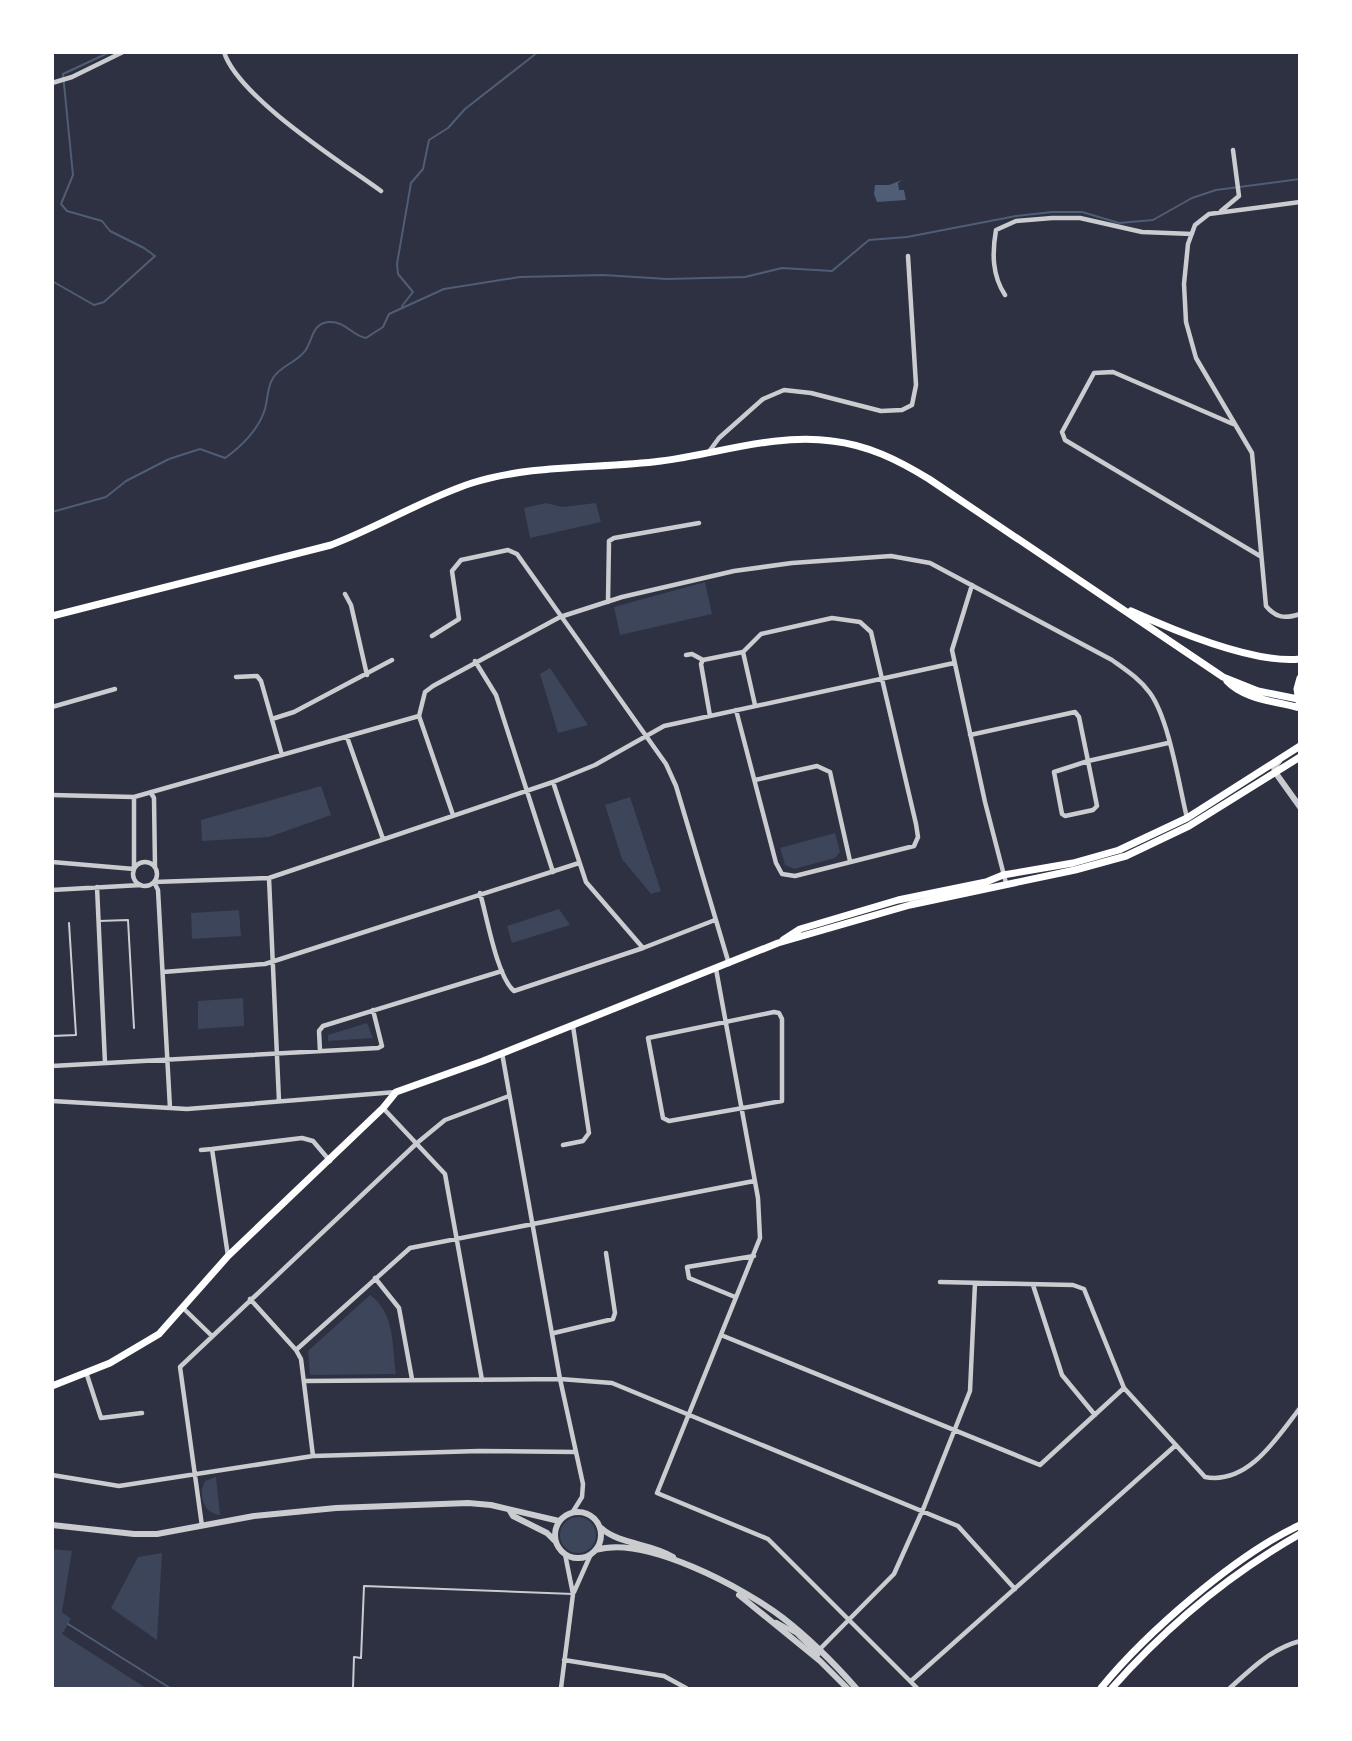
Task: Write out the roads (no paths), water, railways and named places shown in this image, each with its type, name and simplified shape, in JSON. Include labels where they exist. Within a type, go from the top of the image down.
[{"type":"main road","points":[[52,616],[331,545],[356,536],[423,502],[491,478],[662,461],[810,439],[854,444],[877,451],[929,479],[1223,677],[1258,691],[1299,701],[1299,678]]},
{"type":"main road","points":[[1115,603],[1210,642],[1257,655],[1299,660]]},
{"type":"main road","points":[[1223,677],[1232,687],[1255,697],[1299,708]]},
{"type":"main road","points":[[778,943],[800,928],[826,920],[936,891],[986,882],[1003,875],[1106,854],[1188,822],[1299,746]]},
{"type":"main road","points":[[52,1386],[110,1363],[159,1334],[228,1256],[330,1161],[384,1108],[396,1092],[573,1026],[778,943],[910,905],[1108,862],[1188,822],[1299,757]]},
{"type":"main road","points":[[1101,1689],[1164,1624],[1208,1586],[1245,1557],[1299,1525]]},
{"type":"main road","points":[[1112,1689],[1129,1669],[1214,1593],[1257,1559],[1299,1534]]},
{"type":"street","points":[[52,83],[123,52]]},
{"type":"street","points":[[224,52],[234,74],[244,86],[295,129],[381,190]]},
{"type":"street","points":[[1219,213],[1239,196],[1233,150]]},
{"type":"street","points":[[1299,202],[1209,214],[1195,225],[1184,284],[1190,339],[1208,380],[1252,453],[1256,471],[1260,556],[1266,606],[1277,617],[1288,618],[1299,614]]},
{"type":"street","points":[[1005,295],[997,283],[995,274],[994,242],[996,230],[1016,221],[1080,218],[1142,232],[1192,234]]},
{"type":"street","points":[[708,453],[719,438],[763,399],[784,390],[831,397],[881,411],[902,410],[912,405],[916,385],[908,256]]},
{"type":"street","points":[[1233,424],[1113,372],[1104,371],[1094,373],[1062,432],[1065,440],[1260,556]]},
{"type":"street","points":[[608,602],[609,541],[614,538],[699,524]]},
{"type":"street","points":[[432,636],[459,619],[460,610],[452,571],[461,560],[508,550],[517,555],[647,735],[676,786],[729,964]]},
{"type":"street","points":[[453,815],[419,716],[425,692],[475,661],[560,617],[665,585],[734,571],[792,563],[891,556],[930,563],[1112,660],[1134,675],[1157,704],[1188,822]]},
{"type":"street","points":[[972,585],[952,650],[1006,883]]},
{"type":"street","points":[[345,594],[351,605],[366,675]]},
{"type":"street","points":[[686,655],[692,654],[703,660],[743,652],[761,634],[832,618],[845,618],[860,622],[871,632],[884,679],[918,837],[910,848],[795,876],[782,874],[776,863],[736,710]]},
{"type":"street","points":[[743,652],[755,705]]},
{"type":"street","points":[[272,718],[294,712],[392,660]]},
{"type":"street","points":[[703,660],[701,664],[710,716]]},
{"type":"street","points":[[475,661],[496,695],[553,872]]},
{"type":"street","points":[[52,890],[141,885],[154,882],[269,878],[553,782],[595,765],[664,726],[954,663]]},
{"type":"street","points":[[236,677],[257,676],[282,755]]},
{"type":"street","points":[[52,707],[114,689]]},
{"type":"street","points":[[970,735],[1075,712],[1079,717],[1088,761],[1097,806],[1094,810],[1065,816],[1062,814],[1054,772],[1088,761],[1168,743]]},
{"type":"street","points":[[52,795],[134,797],[419,716]]},
{"type":"street","points":[[347,737],[383,838]]},
{"type":"street","points":[[1281,760],[1274,767],[1275,772],[1299,807]]},
{"type":"street","points":[[755,780],[817,766],[830,772],[850,861]]},
{"type":"street","points":[[553,782],[586,882],[643,948]]},
{"type":"street","points":[[151,793],[154,798],[157,875],[154,882],[158,890],[170,1108]]},
{"type":"street","points":[[134,797],[134,869],[135,880],[141,885]]},
{"type":"street","points":[[52,862],[134,869],[143,862],[155,867]]},
{"type":"street","points":[[163,972],[273,962],[480,893],[579,863]]},
{"type":"street","points":[[269,878],[279,1101]]},
{"type":"street","points":[[97,887],[105,1063]]},
{"type":"street","points":[[480,893],[502,970],[508,986],[514,991],[643,948],[715,920]]},
{"type":"street","points":[[716,969],[761,1222],[760,1238],[657,1493],[768,1539],[917,1689]]},
{"type":"street","points":[[320,1051],[319,1031],[323,1026],[502,970]]},
{"type":"street","points":[[52,1066],[382,1046],[373,1010]]},
{"type":"street","points":[[774,1012],[779,1013],[782,1019],[782,1101],[669,1121],[663,1118],[648,1038],[725,1023],[774,1012]]},
{"type":"street","points":[[563,1145],[583,1141],[589,1133],[573,1026]]},
{"type":"street","points":[[52,1524],[134,1534],[163,1533],[254,1516],[336,1508],[468,1503],[491,1505],[559,1521],[572,1513],[582,1497],[583,1484],[560,1379],[554,1334],[502,1053]]},
{"type":"street","points":[[52,1101],[170,1108],[396,1092]]},
{"type":"street","points":[[202,1526],[180,1367],[417,1143],[445,1120],[509,1096]]},
{"type":"street","points":[[384,1108],[445,1174],[482,1380]]},
{"type":"street","points":[[201,1150],[302,1138],[313,1141],[330,1161]]},
{"type":"street","points":[[212,1149],[228,1256]]},
{"type":"street","points":[[296,1350],[410,1248],[754,1181]]},
{"type":"street","points":[[554,1334],[613,1319],[615,1313],[606,1253]]},
{"type":"street","points":[[735,1297],[690,1278],[687,1267],[754,1256]]},
{"type":"street","points":[[375,1278],[399,1308],[412,1379]]},
{"type":"street","points":[[940,1282],[1074,1285],[1084,1289],[1124,1388],[1205,1477],[1216,1479],[1231,1476],[1257,1460],[1299,1408]]},
{"type":"street","points":[[820,1661],[821,1649],[848,1618],[894,1574],[922,1511],[970,1391],[975,1283]]},
{"type":"street","points":[[1033,1285],[1062,1375],[1095,1415]]},
{"type":"street","points":[[250,1299],[296,1350],[301,1359],[313,1456]]},
{"type":"street","points":[[182,1307],[212,1336]]},
{"type":"street","points":[[721,1335],[954,1432],[1040,1465],[1124,1388]]},
{"type":"street","points":[[86,1372],[101,1418],[142,1413]]},
{"type":"street","points":[[304,1381],[560,1379],[612,1383],[958,1526],[1015,1589]]},
{"type":"street","points":[[911,1681],[1176,1445]]},
{"type":"street","points":[[52,1475],[120,1486],[313,1456],[457,1451],[576,1452]]},
{"type":"street","points":[[510,1511],[513,1516],[547,1533],[565,1554],[573,1594]]},
{"type":"street","points":[[572,1513],[586,1513],[608,1535],[663,1551],[678,1561],[762,1603],[821,1649],[856,1689]]},
{"type":"street","points":[[555,1541],[559,1521]]},
{"type":"street","points":[[561,1689],[573,1594],[602,1536],[601,1528]]},
{"type":"street","points":[[596,1550],[625,1547],[678,1561]]},
{"type":"street","points":[[565,1554],[577,1558],[590,1556]]},
{"type":"street","points":[[727,1585],[774,1621],[820,1661],[847,1689]]},
{"type":"street","points":[[774,1621],[821,1649]]},
{"type":"street","points":[[1230,1689],[1257,1663],[1280,1646],[1299,1641]]},
{"type":"street","points":[[564,1660],[664,1676],[686,1689]]},
{"type":"lane","points":[[98,921],[129,920],[134,1028]]},
{"type":"lane","points":[[52,1036],[76,1035],[69,923]]},
{"type":"lane","points":[[353,1689],[354,1657],[361,1658],[364,1586],[573,1594]]},
{"type":"waterway","points":[[52,281],[94,305],[104,302],[155,256],[110,231],[102,221],[67,211],[61,204],[73,175],[63,74],[110,52]]},
{"type":"waterway","points":[[402,306],[413,292],[398,274],[397,264],[411,183],[423,169],[429,140],[448,128],[465,109],[538,52]]},
{"type":"waterway","points":[[52,512],[106,497],[126,481],[169,459],[200,449],[225,458],[237,449],[254,430],[265,409],[273,378],[305,351],[319,325],[335,322],[366,338],[383,327],[389,314],[444,289],[520,277],[603,275],[667,279],[745,277],[782,268],[832,271],[869,240],[907,237],[1016,216],[1052,212],[1082,212],[1119,223],[1153,220],[1192,198],[1216,190],[1300,179]]},
{"type":"waterway","points":[[68,1624],[170,1688]]}]
